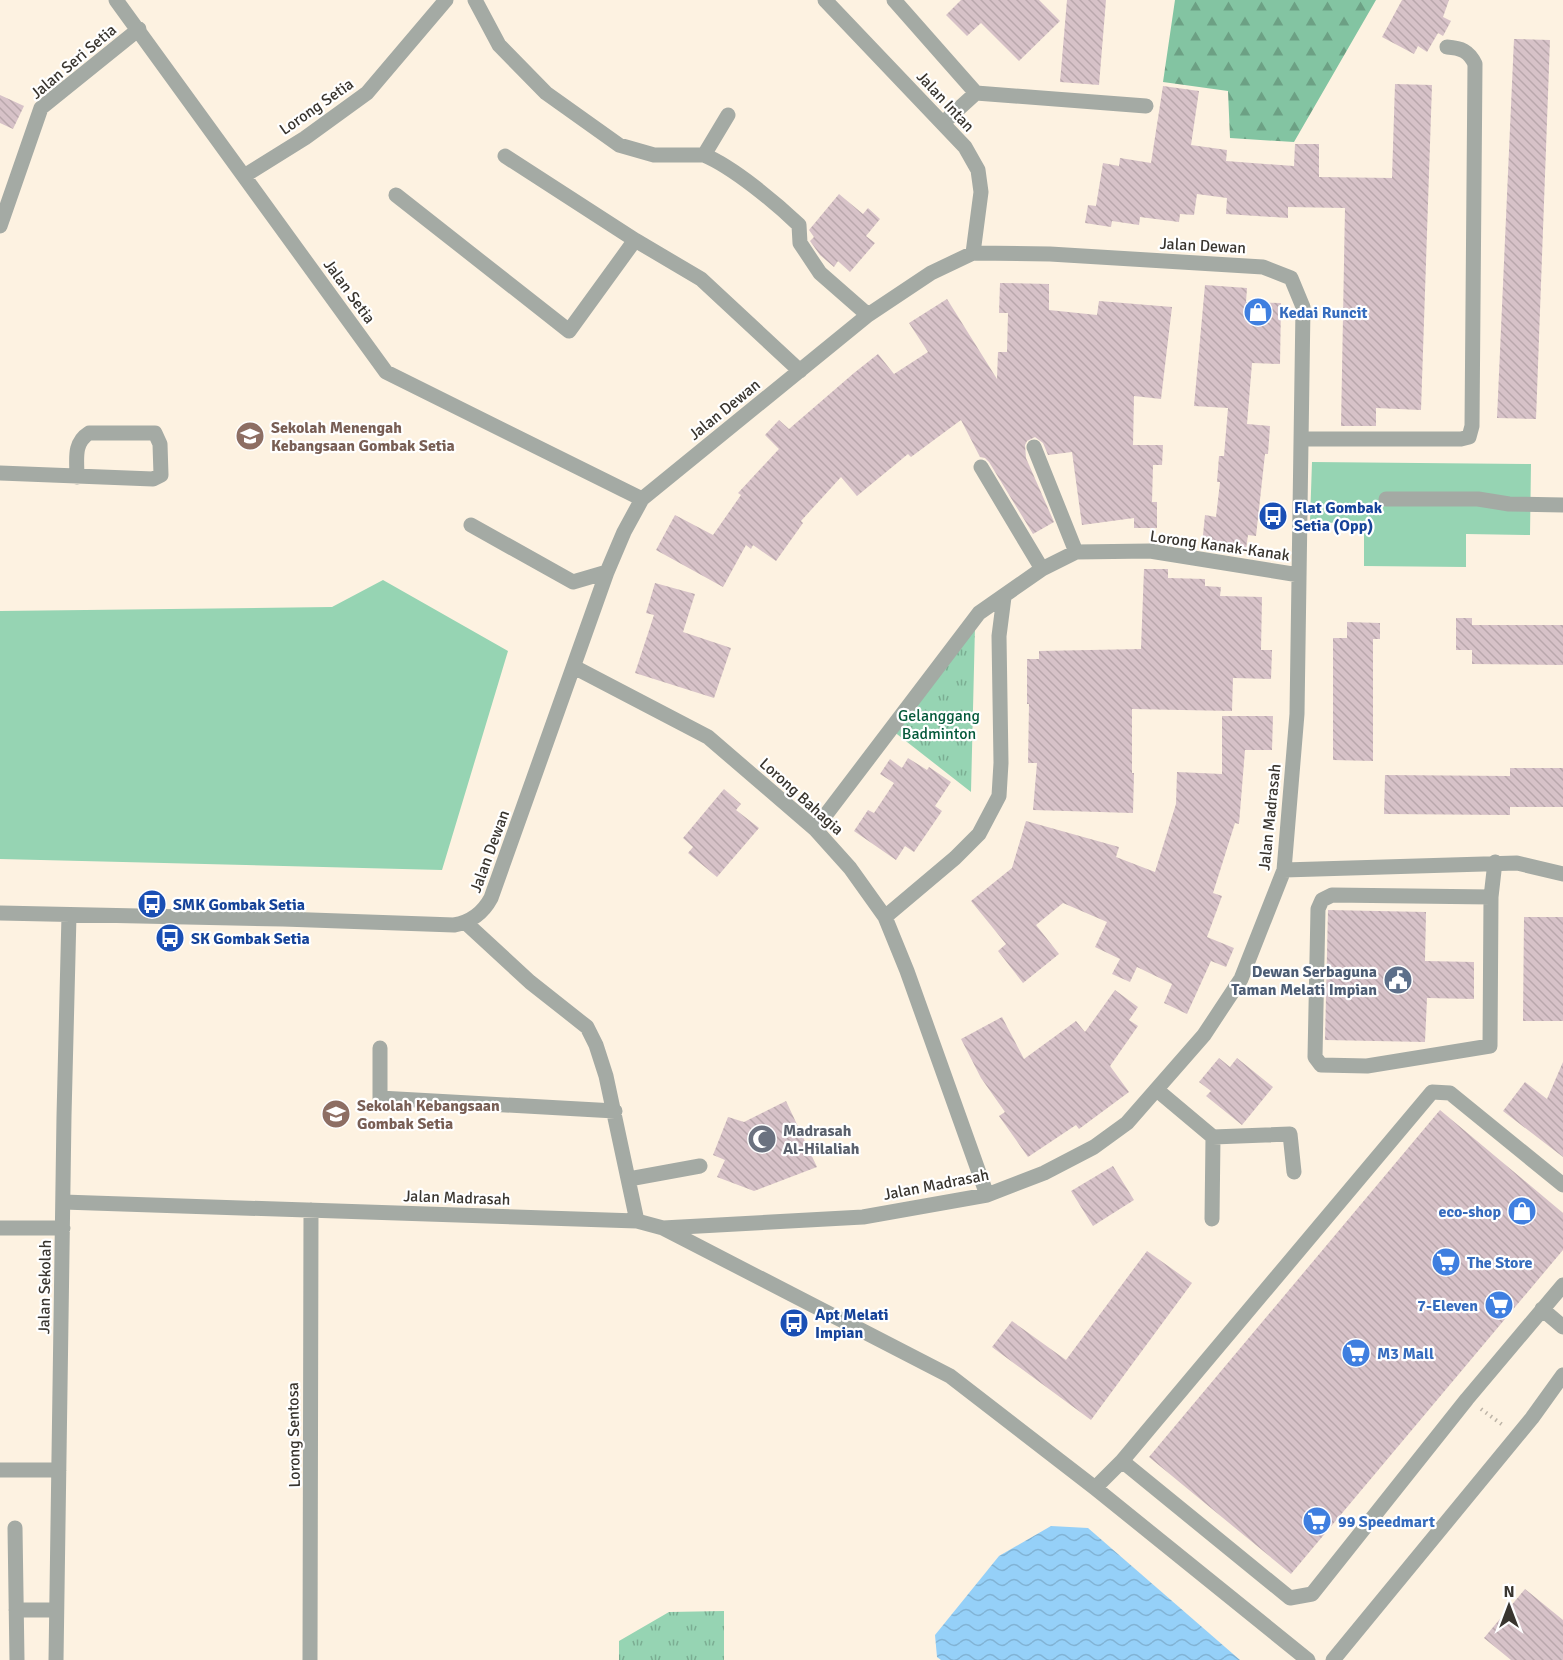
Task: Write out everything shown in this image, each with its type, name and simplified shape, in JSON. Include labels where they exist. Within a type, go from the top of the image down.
[{"type":"street","name":"Jalan Setia","points":[[116,0],[386,372],[642,499]]},
{"type":"street","name":"Lorong Setia","points":[[244,176],[305,138],[367,93],[446,0]]},
{"type":"street","points":[[475,0],[499,45],[546,93],[619,145],[654,155],[704,155],[718,161],[786,213],[799,225],[800,243],[820,273],[868,315]]},
{"type":"street","name":"Jalan Intan","points":[[825,0],[965,147],[978,170],[981,192],[973,253]]},
{"type":"street","points":[[894,0],[976,93],[1146,106]]},
{"type":"street","name":"Jalan Seri Setia","points":[[0,226],[41,108],[139,29]]},
{"type":"street","points":[[1301,439],[1461,440],[1469,437],[1472,426],[1475,64],[1467,52],[1459,48],[1447,47]]},
{"type":"street","points":[[943,123],[976,93]]},
{"type":"street","points":[[704,155],[728,115]]},
{"type":"street","points":[[505,156],[635,240],[701,279],[800,371]]},
{"type":"street","points":[[396,195],[569,332],[635,240]]},
{"type":"street","name":"Jalan Dewan","points":[[466,923],[480,914],[491,898],[607,572],[624,531],[642,499],[868,315],[931,273],[973,253],[1050,254],[1263,267]]},
{"type":"street","name":"Jalan Madrasah","points":[[63,1202],[637,1221],[663,1228],[863,1217],[987,1195],[1044,1173],[1094,1147],[1128,1123],[1204,1035],[1241,979],[1284,870],[1297,714],[1303,307],[1291,278],[1263,267]]},
{"type":"street","points":[[0,473],[77,477],[153,478],[161,475],[160,444],[155,433],[89,433],[81,438],[77,448],[77,477]]},
{"type":"street","points":[[1034,447],[1076,552]]},
{"type":"street","points":[[981,467],[1042,569]]},
{"type":"street","points":[[1386,499],[1478,500],[1509,504],[1563,505]]},
{"type":"street","points":[[471,525],[573,582],[607,572]]},
{"type":"street","name":"Lorong Kanak-Kanak","points":[[815,829],[979,613],[1042,569],[1076,552],[1150,551],[1299,575]]},
{"type":"street","points":[[885,917],[956,858],[979,834],[999,796],[1001,763],[999,636],[1004,597]]},
{"type":"street","name":"Lorong Bahagia","points":[[574,668],[708,737],[815,829],[850,868],[885,917],[907,971],[987,1195]]},
{"type":"street","points":[[1491,897],[1332,895],[1322,900],[1318,909],[1315,1057],[1321,1065],[1367,1066],[1490,1046],[1491,897],[1495,862]]},
{"type":"street","points":[[1284,870],[1495,862],[1517,863],[1563,874]]},
{"type":"street","points":[[0,913],[454,925],[466,923],[530,982],[587,1027],[596,1045],[615,1111],[637,1221]]},
{"type":"street","name":"Jalan Sekolah","points":[[56,1660],[69,915]]},
{"type":"street","points":[[380,1048],[380,1098],[615,1111]]},
{"type":"street","points":[[1157,1090],[1213,1137],[1290,1134],[1294,1172]]},
{"type":"street","points":[[1095,1488],[1122,1461],[1432,1092],[1450,1093],[1563,1185]]},
{"type":"street","points":[[1212,1219],[1213,1137]]},
{"type":"street","points":[[629,1179],[700,1166]]},
{"type":"street","name":"Lorong Sentosa","points":[[310,1660],[311,1210]]},
{"type":"street","points":[[0,1228],[63,1228]]},
{"type":"street","points":[[663,1228],[950,1376],[1095,1488],[1308,1660]]},
{"type":"street","points":[[1122,1461],[1290,1598],[1312,1594],[1467,1399],[1563,1285]]},
{"type":"street","points":[[1542,1309],[1563,1327]]},
{"type":"street","points":[[1333,1660],[1517,1436],[1563,1375]]},
{"type":"street","points":[[0,1470],[59,1470]]},
{"type":"street","points":[[15,1528],[17,1660]]},
{"type":"street","points":[[16,1610],[56,1610]]},
{"type":"path","points":[[1467,1399],[1517,1436]]},
{"type":"green space","points":[[1175,0],[1376,0],[1294,142],[1230,138],[1228,91],[1163,82]]},
{"type":"green space","points":[[1312,462],[1531,464],[1530,535],[1466,534],[1466,567],[1364,566],[1364,524],[1310,522]]},
{"type":"green space","points":[[383,580],[508,651],[442,870],[0,859],[0,611],[332,607]]},
{"type":"green space","name":"Gelanggang Badminton","points":[[975,626],[971,792],[893,731]]},
{"type":"green space","points":[[724,1611],[724,1660],[619,1660],[619,1641],[669,1612]]},
{"type":"water","points":[[1051,1526],[1088,1528],[1240,1660],[941,1660],[937,1657],[935,1635],[999,1556]]},
{"type":"building","points":[[961,0],[1039,0],[1060,21],[1019,61],[981,23],[967,36],[946,15]]},
{"type":"building","points":[[1067,0],[1106,0],[1099,85],[1060,82]]},
{"type":"building","points":[[1402,0],[1449,0],[1443,17],[1451,21],[1443,36],[1438,33],[1427,52],[1418,46],[1414,54],[1382,37]]},
{"type":"building","points":[[1514,39],[1550,40],[1536,419],[1497,418]]},
{"type":"building","points":[[1395,84],[1432,85],[1421,410],[1376,408],[1376,426],[1341,426],[1345,208],[1288,207],[1288,218],[1226,214],[1227,198],[1197,194],[1194,215],[1180,214],[1179,222],[1140,217],[1139,225],[1112,221],[1111,227],[1085,223],[1088,205],[1096,206],[1103,163],[1119,166],[1120,158],[1151,163],[1163,86],[1199,91],[1191,145],[1227,150],[1226,161],[1294,166],[1295,144],[1319,144],[1319,177],[1392,178]]},
{"type":"building","points":[[0,95],[24,106],[13,129],[0,123]]},
{"type":"building","points":[[839,194],[863,214],[868,208],[880,219],[866,236],[875,243],[850,272],[838,261],[834,267],[820,255],[810,241],[814,237],[809,230]]},
{"type":"building","points":[[1000,283],[1049,284],[1049,310],[1097,315],[1099,301],[1172,307],[1161,399],[1134,396],[1133,445],[1163,445],[1162,465],[1153,465],[1152,502],[1157,502],[1157,528],[1134,528],[1134,518],[1082,525],[1072,452],[1048,455],[1043,443],[1035,437],[1027,441],[1025,445],[1026,458],[1054,522],[1033,534],[989,462],[980,457],[961,420],[911,457],[908,454],[857,496],[841,477],[801,521],[803,523],[776,561],[753,545],[751,549],[746,545],[723,587],[656,550],[675,515],[713,535],[741,495],[738,493],[779,449],[765,435],[779,420],[789,429],[878,354],[894,374],[928,352],[909,323],[947,299],[997,379],[998,352],[1007,352],[1008,313],[999,313]]},
{"type":"building","points":[[1205,285],[1247,288],[1246,302],[1281,303],[1280,364],[1252,363],[1247,424],[1270,426],[1256,536],[1248,535],[1246,549],[1202,545],[1205,515],[1216,517],[1220,482],[1217,482],[1219,456],[1224,456],[1228,408],[1194,406]]},
{"type":"building","points":[[1144,569],[1168,569],[1168,578],[1205,579],[1205,586],[1221,587],[1220,596],[1262,597],[1261,650],[1272,650],[1271,679],[1233,678],[1232,711],[1132,709],[1133,813],[1033,810],[1037,763],[1028,763],[1027,659],[1039,659],[1039,651],[1141,649]]},
{"type":"building","points":[[655,583],[695,594],[683,632],[731,648],[714,698],[635,673],[654,615],[646,613]]},
{"type":"building","points":[[1456,618],[1472,618],[1472,625],[1563,625],[1563,665],[1472,664],[1472,650],[1456,650]]},
{"type":"building","points":[[1347,622],[1380,623],[1380,639],[1373,639],[1373,761],[1333,760],[1333,638],[1347,638]]},
{"type":"building","points":[[1222,716],[1273,716],[1272,750],[1245,750],[1239,824],[1235,823],[1213,893],[1222,896],[1207,937],[1234,948],[1226,967],[1211,961],[1187,1014],[1164,1003],[1172,984],[1137,967],[1130,982],[1112,974],[1120,959],[1095,947],[1107,922],[1063,903],[1036,925],[1059,954],[1023,983],[998,951],[1006,944],[971,901],[1012,868],[1026,821],[1119,847],[1116,857],[1155,872],[1176,804],[1177,772],[1222,774]]},
{"type":"building","points":[[908,758],[927,770],[929,767],[951,782],[935,806],[942,811],[914,852],[905,846],[896,860],[854,831],[868,810],[874,813],[894,783],[880,774],[890,759],[902,768]]},
{"type":"building","points":[[1510,768],[1563,768],[1563,807],[1510,807],[1510,815],[1384,814],[1385,775],[1510,776]]},
{"type":"building","points":[[724,789],[741,804],[736,810],[759,828],[717,877],[688,853],[693,847],[683,838]]},
{"type":"building","name":"Dewan Serbaguna Taman Melati Impian","points":[[1328,910],[1426,912],[1425,961],[1474,962],[1474,999],[1427,998],[1425,1042],[1325,1040]]},
{"type":"building","points":[[1524,917],[1563,917],[1563,1021],[1523,1021]]},
{"type":"building","points":[[1115,990],[1138,1007],[1129,1020],[1138,1026],[1110,1066],[1129,1092],[1079,1129],[1076,1125],[1028,1157],[999,1116],[1005,1112],[981,1078],[961,1039],[1002,1017],[1024,1059],[1076,1021],[1085,1032]]},
{"type":"building","points":[[1219,1058],[1230,1067],[1237,1058],[1273,1087],[1242,1125],[1206,1096],[1211,1091],[1199,1082]]},
{"type":"building","points":[[1563,1062],[1563,1157],[1503,1111],[1525,1082],[1547,1099]]},
{"type":"building","name":"Madrasah Al-Hilaliah","points":[[786,1101],[817,1167],[754,1191],[717,1177],[725,1160],[713,1155],[728,1117],[744,1122]]},
{"type":"building","name":"M3 Mall","points":[[1440,1110],[1563,1213],[1563,1250],[1291,1574],[1149,1457]]},
{"type":"building","points":[[1113,1166],[1134,1200],[1093,1226],[1071,1191]]},
{"type":"building","points":[[1147,1251],[1192,1283],[1091,1420],[992,1347],[1012,1321],[1066,1360]]},
{"type":"building","points":[[1525,1589],[1563,1620],[1563,1660],[1511,1660],[1484,1638]]},
{"type":"place","name":"Kedai Runcit","points":[[1258,312]]},
{"type":"place","name":"Sekolah Menengah Kebangsaan Gombak Setia","points":[[250,436]]},
{"type":"place","name":"Flat Gombak Setia (Opp)","points":[[1273,516]]},
{"type":"place","name":"SMK Gombak Setia","points":[[152,904]]},
{"type":"place","name":"SK Gombak Setia","points":[[170,938]]},
{"type":"place","name":"Dewan Serbaguna Taman Melati Impian","points":[[1398,980]]},
{"type":"place","name":"Sekolah Kebangsaan Gombak Setia","points":[[336,1114]]},
{"type":"place","name":"Madrasah Al-Hilaliah","points":[[762,1139]]},
{"type":"place","name":"eco-shop","points":[[1522,1211]]},
{"type":"place","name":"The Store","points":[[1446,1262]]},
{"type":"place","name":"7-Eleven","points":[[1499,1305]]},
{"type":"place","name":"Apt Melati Impian","points":[[794,1323]]},
{"type":"place","name":"M3 Mall","points":[[1356,1353]]},
{"type":"place","name":"99 Speedmart","points":[[1317,1521]]}]
